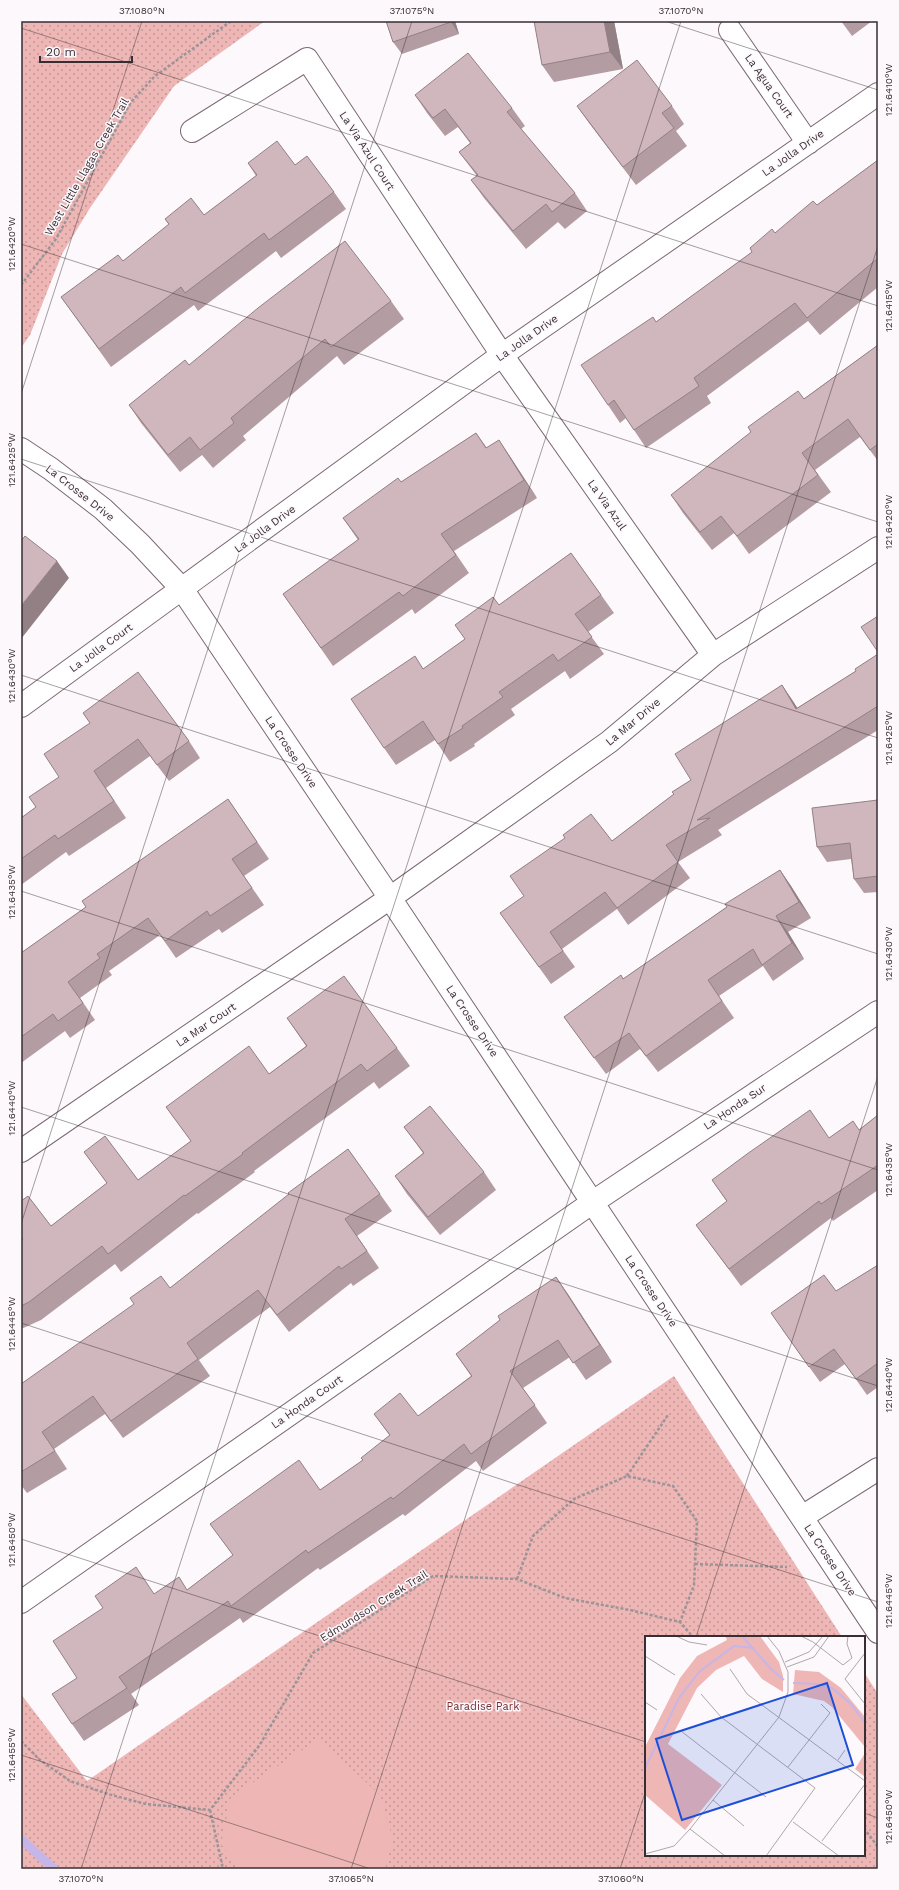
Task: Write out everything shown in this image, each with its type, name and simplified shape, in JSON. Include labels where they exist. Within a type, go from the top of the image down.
[{"type":"street","name":"La Agua Court","points":[[730,30],[808,142]]},
{"type":"street","name":"La Via Azul Court","points":[[192,131],[307,59],[502,355]]},
{"type":"street","name":"La Jolla Drive","points":[[182,590],[502,355],[878,94]]},
{"type":"street","name":"La Via Azul","points":[[502,355],[713,655]]},
{"type":"street","name":"La Crosse Drive","points":[[21,449],[51,469],[103,509],[140,544],[182,590],[390,898],[878,1632]]},
{"type":"street","name":"La Mar Drive","points":[[390,898],[609,742],[713,655],[878,548]]},
{"type":"street","name":"La Jolla Court","points":[[21,706],[182,590]]},
{"type":"street","name":"La Mar Court","points":[[21,1151],[390,898]]},
{"type":"street","name":"La Honda Sur","points":[[593,1202],[878,1012]]},
{"type":"street","name":"La Honda Court","points":[[21,1602],[593,1202]]},
{"type":"street","points":[[802,1517],[878,1469]]},
{"type":"path","name":"West Little Llagas Creek Trail","points":[[21,285],[56,239],[131,102],[155,76],[231,21]]},
{"type":"path","points":[[517,1579],[533,1536],[574,1499],[627,1476],[668,1415]]},
{"type":"path","points":[[627,1476],[672,1486],[697,1521],[694,1585],[680,1622],[691,1636]]},
{"type":"path","points":[[695,1564],[787,1567]]},
{"type":"path","name":"Edmundson Creek Trail","points":[[210,1810],[260,1746],[313,1654],[433,1576],[517,1579],[566,1598],[630,1610],[680,1622]]},
{"type":"path","points":[[21,1741],[40,1760],[70,1781],[108,1794],[146,1804],[210,1810],[223,1869]]},
{"type":"path","points":[[865,1829],[878,1847]]},
{"type":"green space","points":[[21,21],[265,21],[174,86],[90,208],[62,254],[30,335],[21,348]]},
{"type":"green space","name":"Paradise Park","points":[[674,1376],[841,1636],[645,1636],[645,1856],[865,1856],[865,1674],[878,1694],[878,1869],[21,1869],[21,1694],[87,1781]]},
{"type":"green space","points":[[319,1739],[380,1795],[393,1840],[385,1869],[239,1869],[221,1844],[231,1797]]},
{"type":"building","points":[[386,21],[451,21],[451,22],[393,42]]},
{"type":"building","points":[[534,21],[604,21],[610,52],[542,65]]},
{"type":"building","points":[[468,53],[512,108],[507,112],[575,193],[552,212],[546,204],[513,231],[471,180],[478,175],[459,152],[471,143],[445,109],[433,118],[415,95]]},
{"type":"building","points":[[637,60],[672,106],[662,113],[674,128],[623,167],[577,106]]},
{"type":"building","points":[[277,141],[295,165],[307,156],[334,192],[269,240],[264,233],[185,293],[181,287],[99,349],[61,297],[118,255],[123,261],[169,224],[165,219],[191,198],[204,215],[257,175],[248,163]]},
{"type":"building","points":[[878,160],[878,258],[807,318],[795,303],[694,378],[699,386],[634,430],[614,400],[608,405],[581,365],[653,317],[656,322],[752,252],[750,248],[772,229],[775,233],[813,201],[817,205]]},
{"type":"building","points":[[345,241],[391,301],[331,347],[325,339],[231,418],[234,423],[200,450],[190,437],[168,455],[129,405],[185,360],[189,365],[258,308]]},
{"type":"building","points":[[878,345],[878,444],[870,450],[848,419],[802,453],[818,475],[737,536],[721,516],[700,532],[671,495],[751,432],[748,427],[798,391],[804,399]]},
{"type":"building","points":[[476,433],[486,448],[499,440],[524,480],[441,534],[456,555],[403,596],[399,592],[321,648],[283,594],[359,539],[343,518],[398,478],[401,482]]},
{"type":"building","points":[[25,536],[57,561],[21,606],[21,541]]},
{"type":"building","points":[[571,553],[601,595],[575,614],[592,637],[558,661],[553,654],[499,692],[503,697],[462,726],[463,728],[438,744],[423,721],[384,748],[351,699],[415,656],[423,669],[465,639],[455,625],[493,597],[499,605]]},
{"type":"building","points":[[878,616],[878,652],[861,627]]},
{"type":"building","points":[[878,654],[878,706],[697,820],[710,818],[666,845],[678,862],[617,908],[605,892],[550,932],[563,951],[539,967],[500,913],[524,896],[510,876],[565,838],[563,835],[591,814],[612,841],[674,794],[672,792],[691,780],[675,754],[782,685],[796,709],[856,671],[855,669]]},
{"type":"building","points":[[138,672],[189,741],[157,765],[138,739],[94,771],[114,801],[58,839],[55,835],[21,859],[21,818],[36,807],[29,797],[59,777],[44,754],[90,723],[83,713]]},
{"type":"building","points":[[228,799],[257,842],[232,859],[252,888],[210,916],[207,911],[165,941],[148,918],[97,954],[100,958],[68,982],[83,1003],[58,1021],[53,1014],[21,1037],[21,953],[86,907],[82,901]]},
{"type":"building","points":[[878,800],[878,876],[854,879],[850,843],[817,847],[812,808]]},
{"type":"building","points":[[780,870],[799,902],[776,916],[792,943],[762,965],[753,949],[708,980],[722,1001],[646,1056],[629,1033],[594,1058],[564,1017],[621,975],[623,979],[727,907],[725,904]]},
{"type":"building","points":[[344,976],[397,1048],[367,1071],[361,1064],[242,1153],[243,1154],[185,1196],[184,1195],[108,1254],[102,1246],[29,1302],[21,1306],[21,1241],[23,1239],[21,1237],[21,1201],[28,1196],[51,1226],[107,1183],[84,1152],[105,1136],[138,1180],[191,1141],[166,1107],[249,1046],[269,1074],[307,1046],[287,1018]]},
{"type":"building","points":[[430,1106],[484,1172],[428,1217],[395,1176],[424,1153],[404,1127]]},
{"type":"building","points":[[810,1110],[829,1138],[853,1121],[859,1130],[878,1115],[878,1165],[821,1204],[819,1201],[729,1269],[696,1225],[727,1201],[712,1180]]},
{"type":"building","points":[[348,1149],[380,1194],[345,1219],[367,1251],[341,1269],[339,1266],[277,1315],[258,1290],[187,1343],[198,1359],[111,1421],[93,1396],[42,1432],[55,1451],[21,1472],[21,1384],[134,1304],[130,1298],[161,1276],[170,1288],[289,1194],[288,1193]]},
{"type":"building","points":[[878,1265],[878,1363],[856,1379],[834,1349],[809,1367],[771,1313],[824,1275],[836,1291]]},
{"type":"building","points":[[556,1277],[600,1345],[573,1363],[558,1340],[510,1371],[535,1405],[471,1454],[464,1444],[393,1499],[391,1497],[308,1553],[306,1550],[231,1606],[228,1601],[119,1677],[127,1688],[72,1724],[52,1694],[77,1678],[53,1641],[103,1608],[95,1596],[136,1567],[154,1594],[179,1577],[187,1590],[233,1555],[210,1524],[299,1460],[320,1490],[363,1460],[361,1458],[390,1435],[374,1414],[400,1393],[418,1416],[472,1376],[456,1354],[500,1320],[498,1316]]},
{"type":"waterway","points":[[21,1839],[54,1869]]}]
